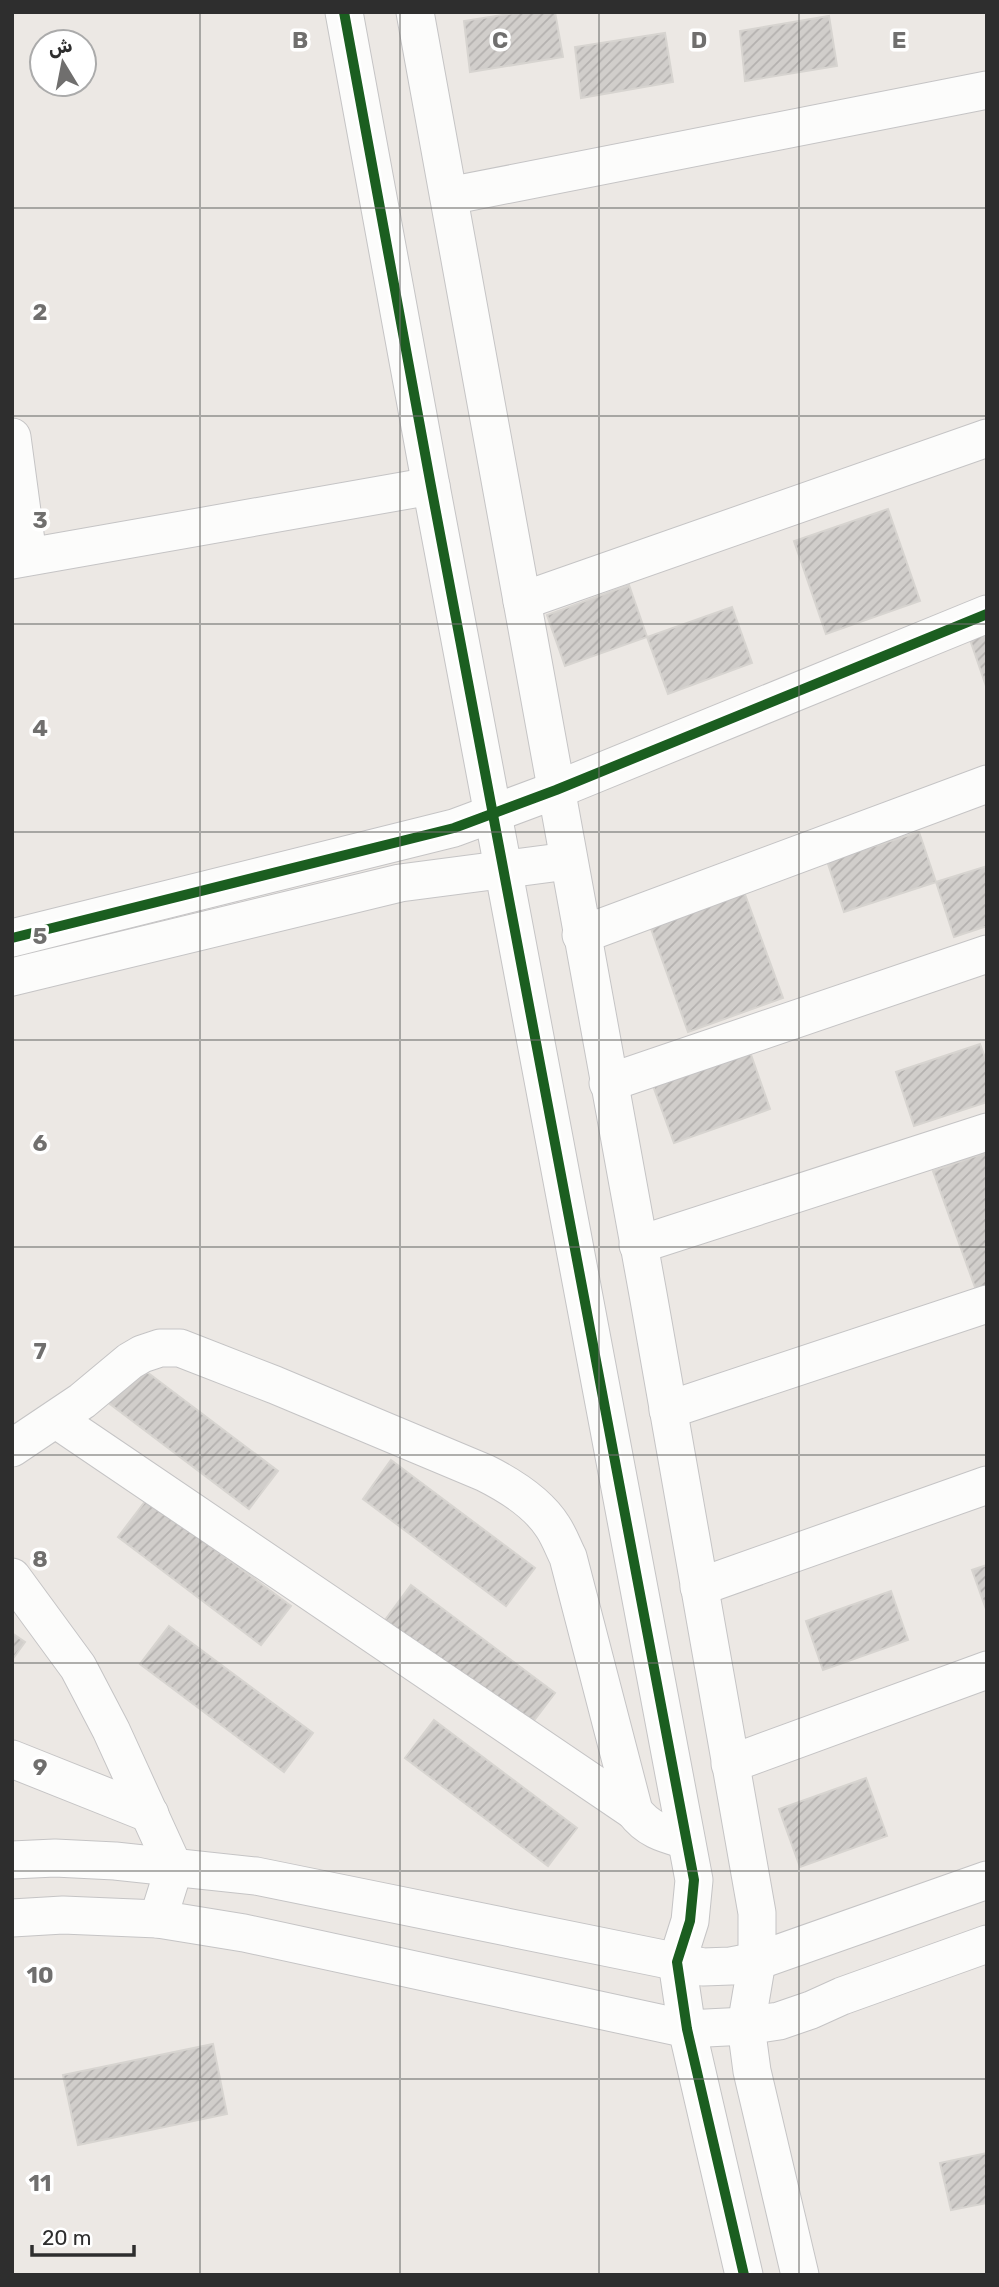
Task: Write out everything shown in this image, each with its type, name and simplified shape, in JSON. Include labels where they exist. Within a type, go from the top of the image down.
[{"type":"street","points":[[344,12],[430,486],[694,1880],[690,1921],[677,1962],[687,2029],[744,2275]]},
{"type":"street","points":[[415,12],[757,1913],[757,1961],[746,2026],[752,2071],[800,2275]]},
{"type":"street","points":[[449,196],[987,90]]},
{"type":"street","points":[[12,437],[20,558],[430,486]]},
{"type":"street","points":[[522,601],[987,438]]},
{"type":"street","points":[[12,938],[411,839],[492,814],[987,614]]},
{"type":"street","points":[[581,935],[987,784]]},
{"type":"street","points":[[12,977],[400,883],[568,861]]},
{"type":"street","points":[[608,1083],[987,954]]},
{"type":"street","points":[[638,1245],[987,1132]]},
{"type":"street","points":[[668,1410],[987,1304]]},
{"type":"street","points":[[12,1448],[57,1420],[142,1354],[160,1348],[180,1348],[275,1385],[504,1483],[530,1502],[553,1526],[568,1557],[634,1811],[640,1820],[658,1832],[686,1840]]},
{"type":"street","points":[[57,1420],[634,1811]]},
{"type":"street","points":[[699,1587],[987,1485]]},
{"type":"street","points":[[12,1577],[78,1667],[111,1730],[174,1868],[158,1919]]},
{"type":"street","points":[[730,1764],[987,1670]]},
{"type":"street","points":[[12,1759],[150,1814]]},
{"type":"street","points":[[12,1860],[55,1858],[256,1876],[704,1967],[757,1961],[987,1880]]},
{"type":"street","points":[[12,1918],[63,1915],[158,1919],[244,1933],[687,2029],[746,2026],[779,2021],[987,1944]]},
{"type":"building","points":[[521,12],[555,12],[563,57],[470,72],[464,21]]},
{"type":"building","points":[[829,16],[837,66],[745,81],[740,31]]},
{"type":"building","points":[[665,33],[673,82],[581,98],[575,47]]},
{"type":"building","points":[[888,509],[920,601],[826,634],[794,541]]},
{"type":"building","points":[[629,585],[647,637],[565,666],[547,615]]},
{"type":"building","points":[[732,607],[752,663],[668,694],[647,637]]},
{"type":"building","points":[[987,628],[987,689],[968,634]]},
{"type":"building","points":[[919,832],[936,882],[844,912],[827,861]]},
{"type":"building","points":[[987,866],[987,926],[954,937],[936,882]]},
{"type":"building","points":[[743,889],[783,998],[688,1032],[649,923]]},
{"type":"building","points":[[980,1044],[987,1063],[987,1102],[914,1126],[896,1072]]},
{"type":"building","points":[[749,1049],[770,1109],[674,1143],[652,1083]]},
{"type":"building","points":[[987,1152],[987,1286],[976,1290],[933,1171]]},
{"type":"building","points":[[135,1363],[278,1471],[249,1509],[106,1401]]},
{"type":"building","points":[[391,1460],[535,1568],[506,1606],[363,1499]]},
{"type":"building","points":[[147,1499],[291,1606],[261,1645],[118,1537]]},
{"type":"building","points":[[987,1565],[987,1612],[972,1570]]},
{"type":"building","points":[[411,1585],[555,1693],[526,1731],[382,1624]]},
{"type":"building","points":[[891,1591],[908,1640],[823,1670],[806,1621]]},
{"type":"building","points":[[169,1626],[313,1733],[284,1772],[140,1664]]},
{"type":"building","points":[[12,1633],[25,1642],[12,1660]]},
{"type":"building","points":[[434,1720],[577,1828],[548,1866],[405,1758]]},
{"type":"building","points":[[866,1778],[887,1836],[800,1867],[779,1809]]},
{"type":"building","points":[[213,2044],[227,2114],[78,2145],[63,2075]]},
{"type":"building","points":[[987,2153],[987,2203],[951,2210],[940,2163]]},
{"type":"cycle path","points":[[344,12],[694,1880],[690,1921],[677,1962],[687,2029],[744,2275]]},
{"type":"cycle path","points":[[12,938],[454,828],[556,790],[987,614]]}]
